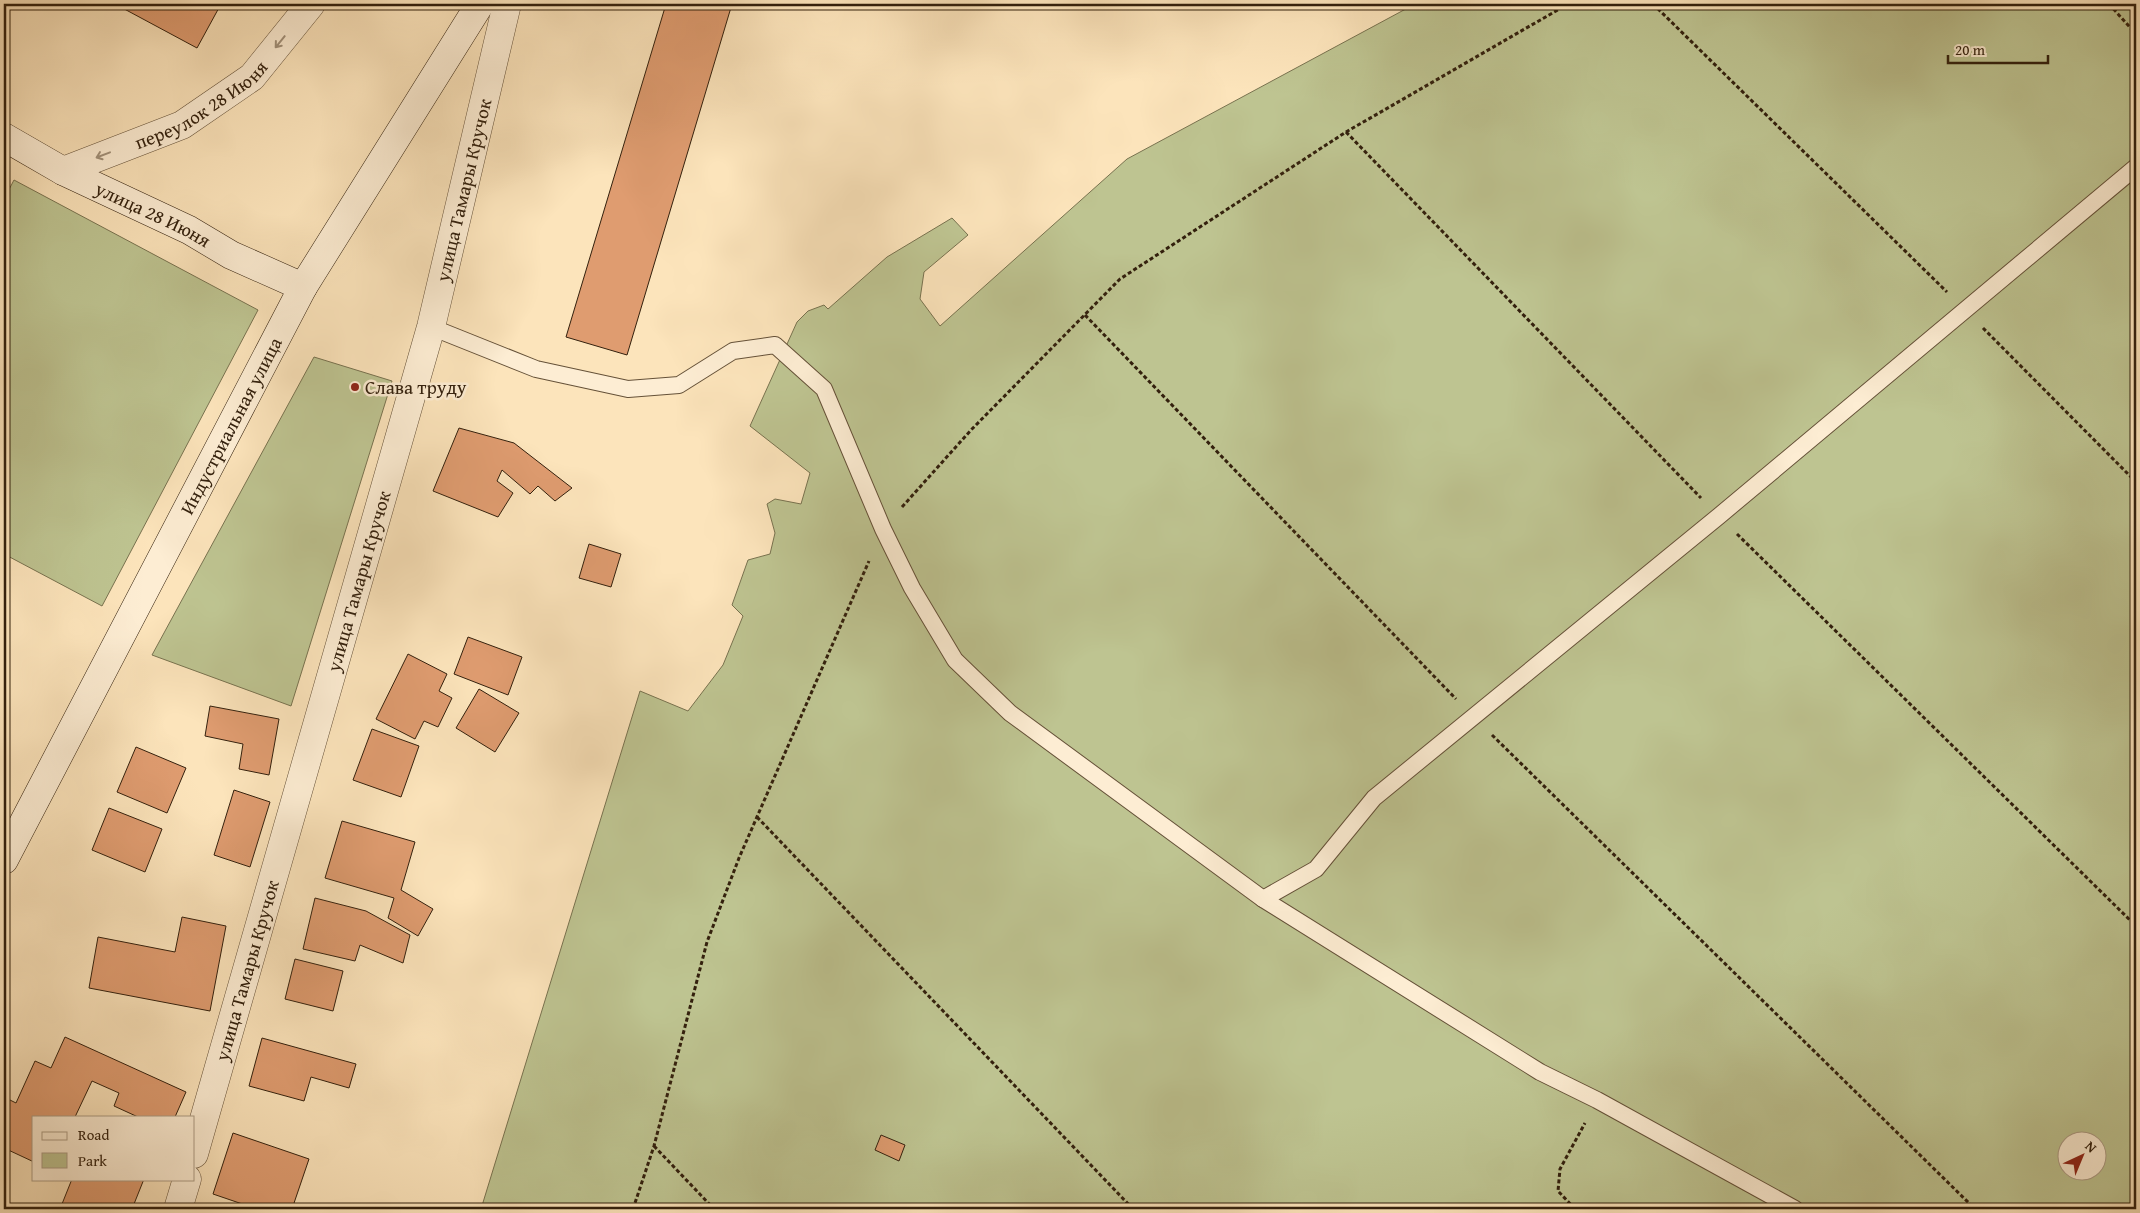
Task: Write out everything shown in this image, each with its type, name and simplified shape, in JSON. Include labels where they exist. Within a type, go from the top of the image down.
[{"type":"street","name":"переулок 28 Июня","points":[[63,170],[182,125],[252,77],[311,4]]},
{"type":"street","name":"Индустриальная улица","points":[[4,860],[303,287],[480,4]]},
{"type":"street","name":"улица Тамары Кручок","points":[[195,1151],[431,326],[507,4]]},
{"type":"street","name":"улица 28 Июня","points":[[4,137],[63,170],[189,230],[231,255],[303,287]]},
{"type":"street","points":[[178,1209],[187,1180]]},
{"type":"lane","points":[[1264,899],[1316,868],[1374,798],[1719,516],[2136,167]]},
{"type":"lane","points":[[431,326],[536,368],[628,389],[679,385],[733,350],[775,344],[824,389],[883,529],[912,588],[955,660],[1010,714],[1264,899],[1540,1072],[1597,1100],[1795,1209]]},
{"type":"path","points":[[633,1209],[654,1146],[707,942],[739,858],[883,529],[971,430],[1120,279],[1338,138],[1568,4]]},
{"type":"path","points":[[1653,4],[2136,482]]},
{"type":"path","points":[[2109,4],[2136,34]]},
{"type":"path","points":[[1085,315],[1473,717],[1975,1209]]},
{"type":"path","points":[[757,817],[1133,1209]]},
{"type":"path","points":[[1575,1209],[1558,1191],[1560,1169],[1597,1100]]},
{"type":"path","points":[[654,1146],[714,1209]]},
{"type":"green space","points":[[1415,4],[2136,4],[2136,1209],[481,1209],[640,691],[688,711],[723,665],[743,616],[732,605],[748,560],[770,554],[775,533],[767,504],[775,499],[801,504],[810,473],[750,426],[797,322],[808,311],[824,305],[828,309],[887,257],[952,218],[968,235],[924,272],[920,299],[940,326],[1127,159]]},
{"type":"green space","points":[[14,180],[258,310],[102,606],[4,554],[4,199]]},
{"type":"green space","points":[[314,357],[392,381],[291,706],[152,655]]},
{"type":"building","points":[[115,4],[221,4],[197,48]]},
{"type":"building","points":[[666,4],[732,4],[627,355],[566,337]]},
{"type":"building","points":[[459,428],[514,443],[572,488],[555,501],[538,486],[530,494],[502,470],[497,481],[513,493],[498,517],[433,491]]},
{"type":"building","points":[[589,544],[621,554],[611,587],[579,578]]},
{"type":"building","points":[[468,637],[522,657],[508,695],[454,674]]},
{"type":"building","points":[[408,654],[447,674],[439,691],[452,698],[438,727],[424,721],[415,739],[376,719]]},
{"type":"building","points":[[479,689],[519,713],[495,752],[456,728]]},
{"type":"building","points":[[210,706],[279,719],[269,775],[239,769],[243,744],[205,736]]},
{"type":"building","points":[[372,729],[419,746],[401,797],[353,780]]},
{"type":"building","points":[[136,747],[186,768],[167,813],[117,792]]},
{"type":"building","points":[[234,790],[270,802],[250,867],[214,855]]},
{"type":"building","points":[[109,808],[162,829],[145,872],[92,850]]},
{"type":"building","points":[[342,821],[415,842],[401,890],[433,909],[418,936],[388,918],[394,898],[325,878]]},
{"type":"building","points":[[315,898],[366,911],[410,935],[403,963],[360,945],[355,961],[303,949]]},
{"type":"building","points":[[182,917],[226,926],[210,1011],[89,988],[98,937],[175,952]]},
{"type":"building","points":[[295,959],[343,971],[333,1011],[285,999]]},
{"type":"building","points":[[65,1037],[186,1092],[175,1116],[136,1116],[114,1106],[119,1093],[92,1081],[75,1116],[32,1116],[32,1161],[4,1148],[4,1097],[16,1103],[35,1061],[51,1068]]},
{"type":"building","points":[[262,1038],[356,1064],[349,1088],[311,1077],[304,1101],[249,1086]]},
{"type":"building","points":[[233,1133],[309,1159],[292,1209],[257,1209],[213,1194]]},
{"type":"building","points":[[881,1135],[905,1145],[899,1161],[875,1150]]},
{"type":"building","points":[[72,1180],[144,1180],[132,1209],[60,1209]]},
{"type":"place","name":"Слава труду","points":[[355,387]]}]
